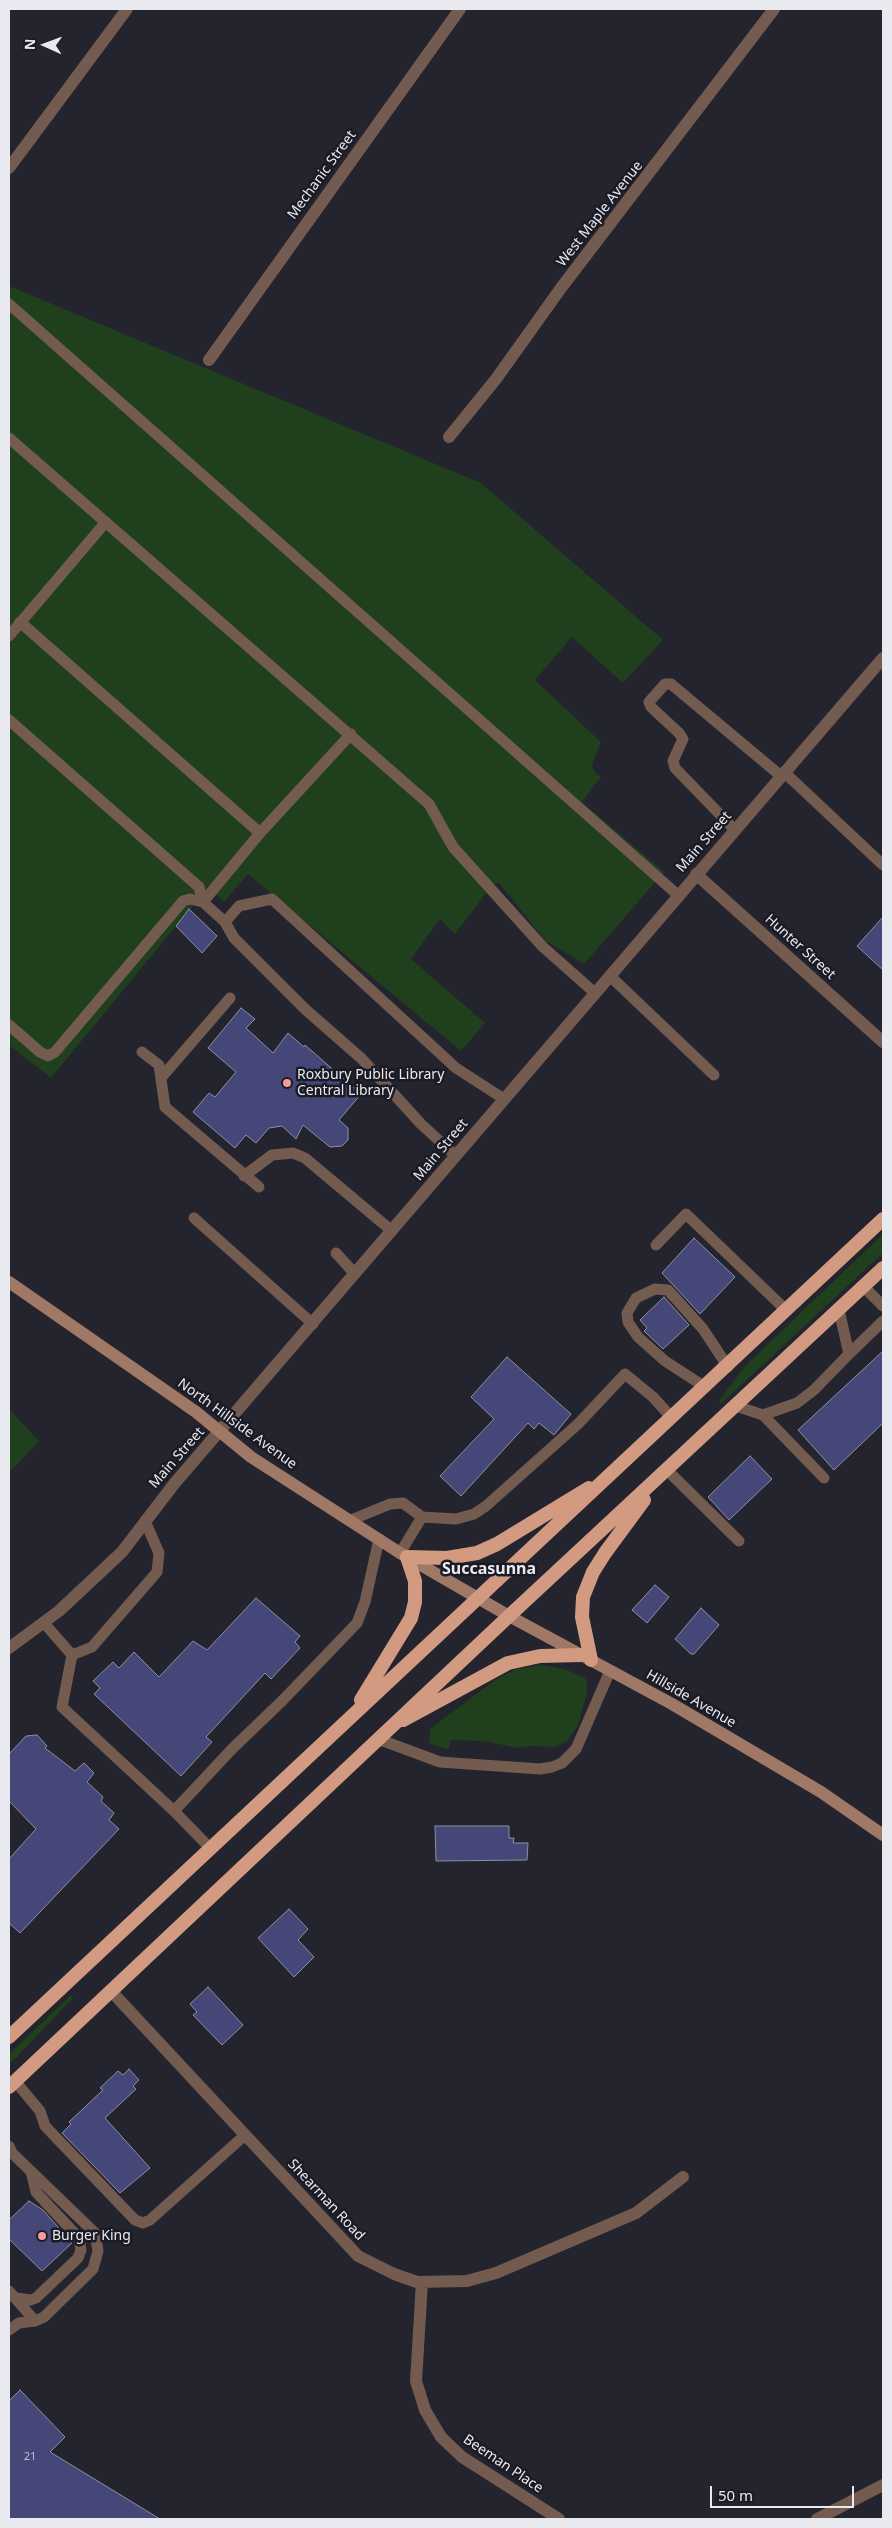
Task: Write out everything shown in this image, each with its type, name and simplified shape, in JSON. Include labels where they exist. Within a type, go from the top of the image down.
[{"type":"highway","points":[[9,2037],[706,1387],[883,1219]]},
{"type":"highway","points":[[12,2084],[509,1616],[665,1473],[883,1268]]},
{"type":"highway","points":[[404,1555],[447,1558],[477,1552],[496,1544],[615,1472]]},
{"type":"highway","points":[[394,1725],[424,1711],[508,1663],[540,1656],[586,1658],[582,1608],[586,1587],[605,1553],[665,1473]]},
{"type":"highway","points":[[350,1717],[411,1618],[415,1602],[415,1581],[412,1565],[404,1555]]},
{"type":"main road","name":"North Hillside Avenue","points":[[9,1282],[196,1412],[251,1457],[404,1555],[478,1598]]},
{"type":"main road","name":"Hillside Avenue","points":[[478,1598],[610,1670],[788,1772],[883,1834]]},
{"type":"street","points":[[9,168],[127,9]]},
{"type":"street","name":"Mechanic Street","points":[[209,360],[460,9]]},
{"type":"street","name":"West Maple Avenue","points":[[449,437],[496,379],[561,288],[774,9]]},
{"type":"street","name":"Main Street","points":[[9,1648],[44,1622],[110,1565],[220,1432],[696,874],[883,658]]},
{"type":"street","name":"Hunter Street","points":[[696,874],[883,1042]]},
{"type":"street","name":"Shearman Road","points":[[111,1991],[358,2256],[394,2274],[422,2282],[467,2281],[496,2273],[636,2213],[683,2177]]},
{"type":"street","name":"Beeman Place","points":[[422,2282],[417,2332],[416,2381],[425,2410],[441,2437],[462,2457],[559,2519]]},
{"type":"street","points":[[817,2519],[883,2485]]},
{"type":"lane","points":[[9,304],[679,896]]},
{"type":"lane","points":[[9,438],[351,734],[429,804],[453,847],[543,947],[595,993]]},
{"type":"lane","points":[[9,636],[105,523]]},
{"type":"lane","points":[[20,622],[260,833]]},
{"type":"lane","points":[[735,830],[674,768],[673,761],[683,739],[651,707],[650,702],[665,684],[671,684],[782,774],[883,865]]},
{"type":"lane","points":[[9,720],[199,888],[203,902]]},
{"type":"lane","points":[[203,902],[260,833],[351,734]]},
{"type":"lane","points":[[9,1025],[40,1052],[48,1056],[55,1052],[183,901],[190,899],[203,902],[225,922],[234,938],[305,1009],[362,1059],[421,1124],[456,1156]]},
{"type":"lane","points":[[225,922],[239,906],[272,899],[456,1068],[504,1099]]},
{"type":"lane","points":[[610,976],[714,1075]]},
{"type":"lane","points":[[161,1078],[230,998]]},
{"type":"lane","points":[[142,1052],[159,1065],[165,1107],[259,1187]]},
{"type":"lane","points":[[244,1176],[272,1155],[293,1153],[305,1158],[392,1231]]},
{"type":"lane","points":[[656,1245],[686,1214],[787,1311]]},
{"type":"lane","points":[[194,1218],[313,1324]]},
{"type":"lane","points":[[336,1253],[355,1274]]},
{"type":"lane","points":[[864,1287],[883,1306]]},
{"type":"lane","points":[[706,1387],[665,1361],[635,1333],[628,1322],[627,1313],[636,1298],[655,1289],[668,1290],[703,1329],[728,1366]]},
{"type":"lane","points":[[839,1310],[849,1354]]},
{"type":"lane","points":[[763,1415],[803,1398],[831,1374],[883,1321]]},
{"type":"lane","points":[[351,1520],[390,1504],[403,1503],[422,1517],[456,1519],[474,1514],[486,1506],[578,1424],[625,1374],[653,1398],[672,1418]]},
{"type":"lane","points":[[736,1406],[763,1415],[824,1478]]},
{"type":"lane","points":[[665,1473],[739,1541]]},
{"type":"lane","points":[[404,1555],[422,1517]]},
{"type":"lane","points":[[72,1655],[92,1647],[157,1572],[159,1553],[145,1521]]},
{"type":"lane","points":[[174,1811],[357,1622],[365,1602],[379,1538]]},
{"type":"lane","points":[[44,1622],[72,1655]]},
{"type":"lane","points":[[72,1655],[62,1707],[174,1811],[210,1849]]},
{"type":"lane","points":[[378,1739],[440,1762],[540,1769],[552,1767],[562,1763],[576,1749],[610,1670]]},
{"type":"lane","points":[[12,2084],[40,2111],[44,2126],[136,2220],[143,2223],[150,2220],[245,2135]]},
{"type":"lane","points":[[9,2146],[12,2153],[95,2233],[98,2251],[93,2269],[44,2317],[34,2321],[18,2323],[9,2330]]},
{"type":"lane","points":[[12,2294],[31,2300],[36,2298],[78,2258],[81,2250],[79,2238],[36,2192],[31,2171]]},
{"type":"lane","points":[[12,2294],[34,2321]]},
{"type":"green space","points":[[9,286],[481,483],[663,640],[623,683],[572,637],[535,680],[601,742],[592,765],[594,771],[601,777],[582,802],[664,872],[584,964],[546,941],[498,882],[490,888],[455,934],[440,919],[411,959],[485,1023],[461,1051],[248,874],[224,902],[208,887],[51,1078],[9,1045]]},
{"type":"green space","points":[[883,1234],[883,1253],[721,1404],[719,1401],[745,1366]]},
{"type":"green space","points":[[9,1409],[39,1441],[9,1473]]},
{"type":"green space","points":[[543,1665],[565,1669],[585,1678],[587,1682],[587,1693],[578,1726],[566,1742],[555,1747],[530,1746],[518,1748],[483,1741],[451,1740],[449,1749],[429,1743],[430,1729],[495,1680],[517,1669]]},
{"type":"green space","points":[[71,1995],[73,1998],[9,2065],[9,2054]]},
{"type":"building","points":[[189,909],[217,936],[202,953],[176,926]]},
{"type":"building","points":[[883,917],[883,970],[857,946]]},
{"type":"building","name":"Roxbury Public Library Central Library","points":[[241,1008],[255,1019],[246,1028],[273,1053],[288,1033],[304,1047],[305,1045],[361,1094],[339,1120],[348,1128],[348,1140],[342,1146],[330,1147],[303,1125],[296,1139],[282,1126],[269,1128],[256,1143],[246,1135],[235,1148],[193,1112],[209,1093],[215,1097],[236,1072],[208,1048]]},
{"type":"building","points":[[694,1238],[735,1277],[700,1314],[662,1273]]},
{"type":"building","points":[[664,1297],[689,1325],[663,1349],[644,1331],[647,1328],[640,1320]]},
{"type":"building","points":[[883,1351],[883,1423],[834,1470],[798,1430]]},
{"type":"building","points":[[507,1357],[571,1414],[554,1435],[539,1423],[534,1429],[528,1423],[461,1496],[440,1476],[494,1419],[471,1397]]},
{"type":"building","points":[[750,1456],[772,1479],[729,1520],[708,1497]]},
{"type":"building","points":[[655,1585],[669,1597],[647,1623],[632,1610]]},
{"type":"building","points":[[256,1598],[300,1636],[295,1642],[300,1648],[271,1679],[265,1673],[206,1737],[212,1742],[181,1776],[94,1694],[100,1688],[93,1681],[113,1662],[119,1668],[134,1652],[159,1677],[193,1641],[207,1650]]},
{"type":"building","points":[[701,1608],[719,1625],[694,1654],[691,1654],[675,1639]]},
{"type":"building","points":[[37,1735],[47,1746],[45,1748],[75,1771],[84,1763],[94,1773],[87,1782],[103,1797],[101,1801],[114,1813],[109,1820],[119,1829],[20,1933],[9,1923],[9,1859],[36,1829],[9,1801],[9,1754],[26,1736]]},
{"type":"building","points":[[435,1826],[509,1826],[509,1838],[514,1838],[513,1843],[528,1843],[527,1860],[436,1861]]},
{"type":"building","points":[[289,1909],[308,1929],[298,1940],[314,1957],[294,1977],[258,1938]]},
{"type":"building","points":[[208,1987],[243,2025],[222,2045],[193,2015],[197,2012],[190,2004]]},
{"type":"building","points":[[129,2069],[139,2080],[133,2086],[136,2089],[105,2118],[150,2168],[120,2193],[62,2133],[71,2124],[69,2122],[103,2090],[100,2088],[118,2071],[123,2075]]},
{"type":"building","name":"Burger King","points":[[29,2201],[43,2210],[72,2243],[42,2271],[9,2239],[9,2220]]},
{"type":"building","points":[[20,2390],[65,2437],[50,2452],[160,2519],[9,2519],[9,2401]]},
{"type":"place","name":"Roxbury Public Library Central Library","points":[[287,1083]]},
{"type":"place","name":"Burger King","points":[[42,2236]]},
{"type":"district","name":"Succasunna","points":[[489,1569]]}]
